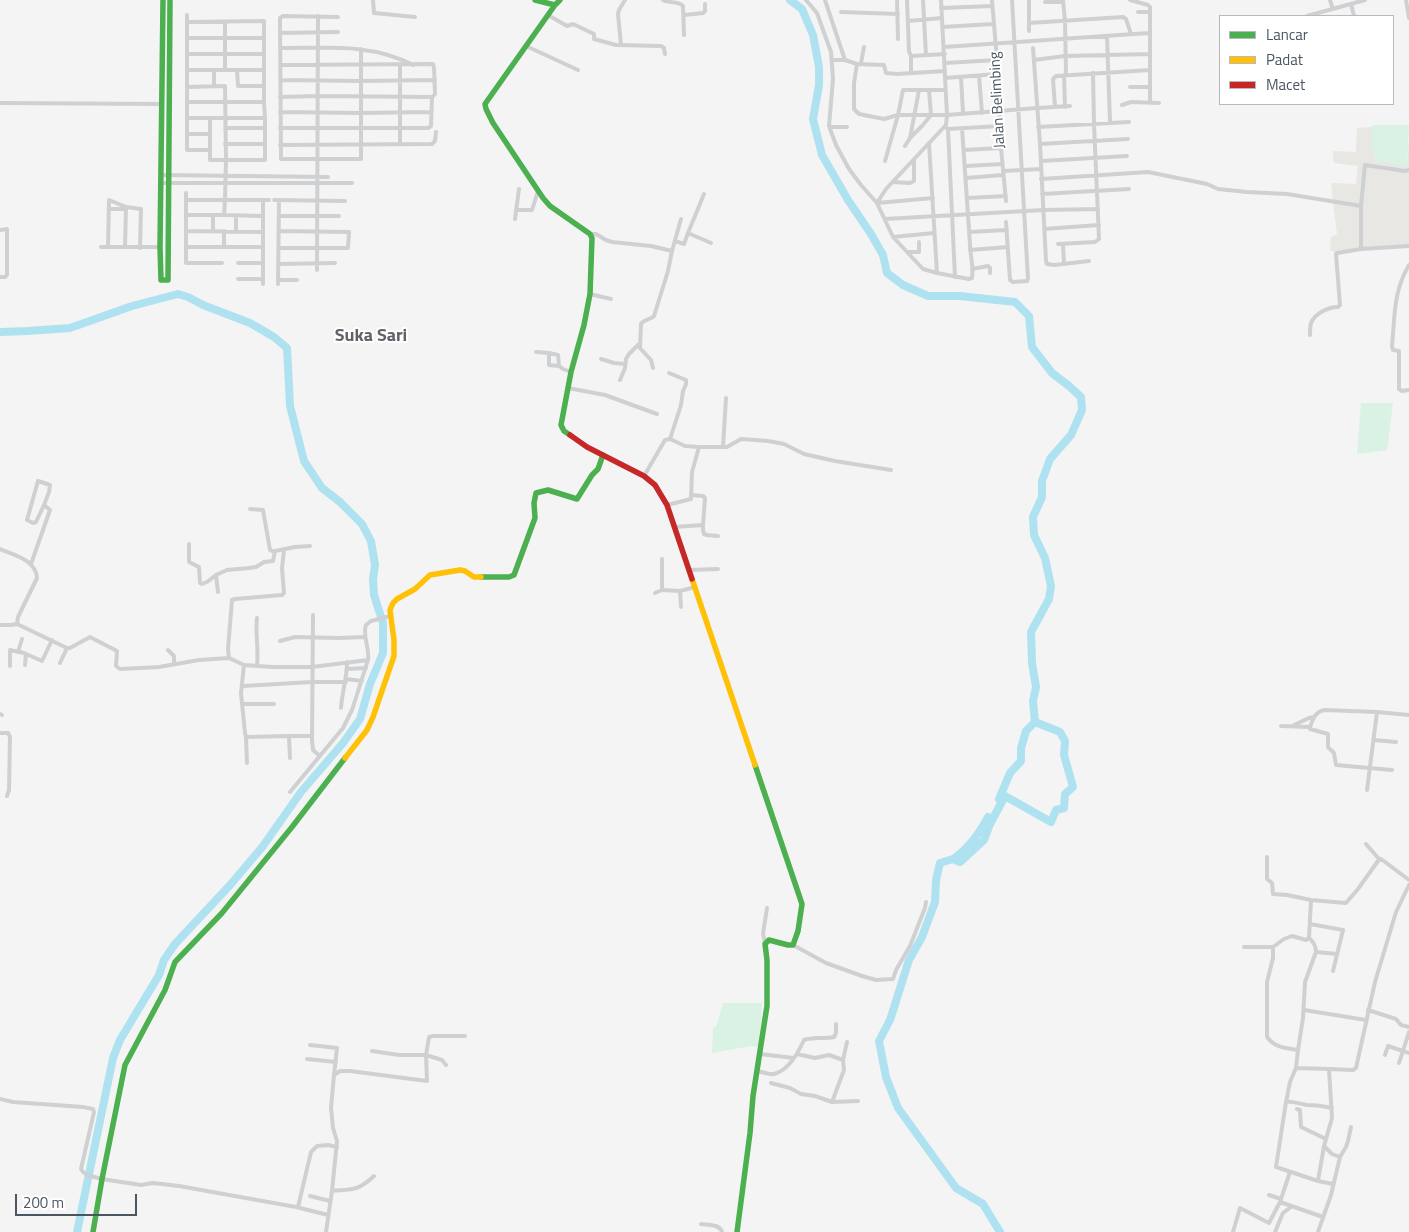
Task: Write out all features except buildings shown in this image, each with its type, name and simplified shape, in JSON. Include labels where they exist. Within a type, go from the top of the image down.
[{"type":"street","points":[[163,0],[161,280],[168,280],[170,0]]},
{"type":"street","points":[[373,0],[374,13],[414,17]]},
{"type":"street","points":[[537,0],[555,5]]},
{"type":"street","points":[[560,0],[485,104],[494,123],[546,203],[590,234],[592,238],[590,294],[584,325],[571,372],[561,421],[562,428],[587,448],[644,476],[658,488],[667,504],[802,902],[798,931],[793,945]]},
{"type":"street","points":[[621,45],[618,14],[625,0]]},
{"type":"street","points":[[663,0],[682,4],[684,8],[684,35]]},
{"type":"street","points":[[806,0],[817,13],[831,52],[833,79],[830,127],[836,145],[848,169],[877,202],[893,237],[923,269],[971,279],[966,166],[962,128]]},
{"type":"street","points":[[825,0],[845,60]]},
{"type":"street","points":[[897,0],[898,39]]},
{"type":"street","points":[[908,0],[908,51],[911,56],[911,73]]},
{"type":"street","points":[[923,0],[926,55]]},
{"type":"street","points":[[941,0],[955,277]]},
{"type":"street","points":[[958,0],[958,7]]},
{"type":"street","points":[[975,0],[976,6]]},
{"type":"street","name":"Jalan Belimbing","points":[[967,198],[1006,198],[1000,148],[997,60],[992,0]]},
{"type":"street","points":[[1006,222],[1010,281],[1028,281],[1012,0]]},
{"type":"street","points":[[1029,0],[1029,31]]},
{"type":"street","points":[[1130,0],[1149,8]]},
{"type":"street","points":[[1330,0],[1333,9]]},
{"type":"street","points":[[1311,15],[1365,0]]},
{"type":"street","points":[[1406,0],[1409,18]]},
{"type":"street","points":[[1047,2],[1063,1],[1066,56],[1065,106]]},
{"type":"street","points":[[684,15],[703,13],[705,4]]},
{"type":"street","points":[[1351,4],[1354,15]]},
{"type":"street","points":[[941,8],[992,6]]},
{"type":"street","points":[[1138,12],[1149,8]]},
{"type":"street","points":[[1149,8],[1150,102]]},
{"type":"street","points":[[841,12],[898,14]]},
{"type":"street","points":[[186,15],[187,150],[210,150]]},
{"type":"street","points":[[548,15],[567,26],[573,24],[594,34],[594,39],[612,45],[661,46],[664,48],[665,54]]},
{"type":"street","points":[[338,17],[281,16],[280,146],[282,160],[361,159],[361,49]]},
{"type":"street","points":[[317,270],[318,16]]},
{"type":"street","points":[[1029,23],[1123,17],[1126,19],[1132,34]]},
{"type":"street","points":[[908,21],[942,18]]},
{"type":"street","points":[[186,22],[264,21],[265,160],[210,160],[210,118]]},
{"type":"street","points":[[225,22],[226,70]]},
{"type":"street","points":[[942,27],[993,24]]},
{"type":"street","points":[[280,33],[338,32]]},
{"type":"street","points":[[944,47],[1149,33]]},
{"type":"street","points":[[1107,36],[1110,122]]},
{"type":"street","points":[[187,38],[264,38]]},
{"type":"street","points":[[526,46],[578,70]]},
{"type":"street","points":[[864,47],[854,84],[854,107],[855,112],[859,114],[887,119],[898,115],[947,115],[1070,106]]},
{"type":"street","points":[[280,48],[361,49],[396,58],[413,65]]},
{"type":"street","points":[[1033,48],[1041,161],[1045,257],[1047,264],[1054,265],[1089,261]]},
{"type":"street","points":[[187,54],[264,54]]},
{"type":"street","points":[[911,56],[944,54]]},
{"type":"street","points":[[1034,60],[1066,56],[1150,54]]},
{"type":"street","points":[[832,60],[884,65],[886,73],[945,71]]},
{"type":"street","points":[[945,63],[997,60]]},
{"type":"street","points":[[280,64],[433,64],[435,94],[432,97],[430,128],[280,128]]},
{"type":"street","points":[[400,65],[400,144]]},
{"type":"street","points":[[187,70],[264,70]]},
{"type":"street","points":[[214,70],[214,86]]},
{"type":"street","points":[[238,70],[238,86]]},
{"type":"street","points":[[1055,107],[1053,79],[1056,76],[1150,70]]},
{"type":"street","points":[[1064,264],[1061,244],[1097,242],[1100,239],[1094,140],[1093,73]]},
{"type":"street","points":[[945,78],[997,74]]},
{"type":"street","points":[[978,76],[982,113]]},
{"type":"street","points":[[961,77],[963,114]]},
{"type":"street","points":[[280,80],[434,80]]},
{"type":"street","points":[[187,86],[264,86]]},
{"type":"street","points":[[224,215],[226,176],[225,86]]},
{"type":"street","points":[[1130,87],[1150,87]]},
{"type":"street","points":[[884,161],[904,90],[945,90]]},
{"type":"street","points":[[910,138],[919,90]]},
{"type":"street","points":[[905,146],[930,115],[929,90]]},
{"type":"street","points":[[280,97],[432,97]]},
{"type":"street","points":[[0,103],[162,102],[170,100]]},
{"type":"street","points":[[187,102],[264,102]]},
{"type":"street","points":[[1122,105],[1131,102],[1158,103]]},
{"type":"street","points":[[280,112],[431,112]]},
{"type":"street","points":[[187,118],[265,118]]},
{"type":"street","points":[[1038,127],[1129,122]]},
{"type":"street","points":[[877,202],[886,189],[929,143],[947,128],[1000,126]]},
{"type":"street","points":[[830,127],[847,127]]},
{"type":"street","points":[[225,128],[265,128]]},
{"type":"street","points":[[280,146],[432,144],[435,141],[436,132]]},
{"type":"street","points":[[187,134],[210,134]]},
{"type":"street","points":[[1040,144],[1128,139]]},
{"type":"street","points":[[929,143],[937,273]]},
{"type":"street","points":[[225,144],[265,144]]},
{"type":"street","points":[[964,150],[1000,148]]},
{"type":"street","points":[[1041,161],[1127,156]]},
{"type":"street","points":[[893,182],[914,181],[914,159]]},
{"type":"street","points":[[966,166],[1002,164]]},
{"type":"street","points":[[1361,249],[1361,206],[1365,165],[1409,170]]},
{"type":"street","points":[[966,178],[1041,169]]},
{"type":"street","points":[[1041,178],[1148,172],[1218,188],[1288,194],[1361,206]]},
{"type":"street","points":[[162,175],[328,177]]},
{"type":"street","points":[[162,183],[352,183]]},
{"type":"street","points":[[515,219],[518,189]]},
{"type":"street","points":[[1042,194],[1129,189]]},
{"type":"street","points":[[516,210],[532,210],[538,191]]},
{"type":"street","points":[[186,193],[186,263],[222,263]]},
{"type":"street","points":[[675,241],[684,244],[704,194]]},
{"type":"street","points":[[877,202],[933,198]]},
{"type":"street","points":[[108,247],[109,200],[126,208]]},
{"type":"street","points":[[186,200],[345,201]]},
{"type":"street","points":[[263,200],[263,284]]},
{"type":"street","points":[[279,200],[278,282],[297,280]]},
{"type":"street","points":[[125,248],[126,208]]},
{"type":"street","points":[[109,209],[141,209],[140,248]]},
{"type":"street","points":[[885,219],[1043,210],[1098,209]]},
{"type":"street","points":[[186,215],[263,216]]},
{"type":"street","points":[[213,216],[213,231]]},
{"type":"street","points":[[236,216],[236,231]]},
{"type":"street","points":[[279,216],[339,216]]},
{"type":"street","points":[[653,368],[651,360],[642,350],[640,344],[641,323],[654,317],[681,218]]},
{"type":"street","points":[[1044,229],[1099,225]]},
{"type":"street","points":[[0,230],[7,229],[7,276],[0,277]]},
{"type":"street","points":[[969,232],[1007,230]]},
{"type":"street","points":[[186,231],[263,232]]},
{"type":"street","points":[[224,231],[224,247]]},
{"type":"street","points":[[279,231],[349,232],[348,248],[279,248]]},
{"type":"street","points":[[688,233],[711,242]]},
{"type":"street","points":[[893,237],[934,233]]},
{"type":"street","points":[[590,234],[596,234],[612,242],[651,246],[672,251]]},
{"type":"street","points":[[908,252],[919,252],[919,242]]},
{"type":"street","points":[[1310,335],[1314,319],[1326,309],[1340,305],[1336,254],[1338,252],[1409,246]]},
{"type":"street","points":[[101,247],[160,248]]},
{"type":"street","points":[[186,247],[263,247]]},
{"type":"street","points":[[970,250],[1008,247]]},
{"type":"street","points":[[238,263],[262,263]]},
{"type":"street","points":[[278,264],[335,263]]},
{"type":"street","points":[[1409,265],[1398,289],[1392,348],[1399,352],[1399,389],[1402,391],[1409,390]]},
{"type":"street","points":[[972,269],[988,266],[990,273]]},
{"type":"street","points":[[238,279],[263,279]]},
{"type":"street","points":[[590,294],[611,299]]},
{"type":"street","points":[[620,380],[629,354],[640,344]]},
{"type":"street","points":[[536,352],[558,356],[559,366]]},
{"type":"street","points":[[549,353],[549,365],[559,366],[571,372]]},
{"type":"street","points":[[601,359],[625,364]]},
{"type":"street","points":[[669,373],[686,380],[670,439]]},
{"type":"street","points":[[568,388],[605,395],[657,414]]},
{"type":"street","points":[[723,447],[726,398]]},
{"type":"street","points":[[644,476],[665,440],[670,439],[685,446],[699,447],[729,446],[741,438],[763,440],[784,444],[804,454],[891,470]]},
{"type":"street","points":[[667,504],[691,499],[692,472],[699,447]]},
{"type":"street","points":[[93,1232],[100,1179],[125,1066],[165,990],[170,971],[179,956],[222,913],[367,730],[394,656],[394,640],[388,616],[397,599],[432,575],[460,570],[474,578],[510,577],[514,575],[534,521],[536,493],[548,490],[577,499],[592,474],[595,474],[598,470],[603,455]]},
{"type":"street","points":[[38,481],[50,486],[44,505],[36,522],[33,523],[27,520],[38,481]]},
{"type":"street","points":[[691,495],[703,496],[705,498],[704,534],[718,536]]},
{"type":"street","points":[[31,564],[50,511],[44,505]]},
{"type":"street","points":[[250,509],[263,510],[270,550],[310,546]]},
{"type":"street","points":[[674,527],[703,525]]},
{"type":"street","points":[[189,544],[189,562],[199,567],[201,584],[205,584],[216,575],[230,569],[256,567],[264,562],[273,561],[275,551]]},
{"type":"street","points":[[0,548],[27,560],[37,576],[19,615],[17,624]]},
{"type":"street","points":[[229,658],[232,600],[282,595],[284,593],[282,568],[284,550]]},
{"type":"street","points":[[662,559],[662,590]]},
{"type":"street","points":[[689,570],[718,569]]},
{"type":"street","points":[[216,575],[218,592]]},
{"type":"street","points":[[655,593],[662,590],[680,591],[695,587]]},
{"type":"street","points":[[680,591],[681,607]]},
{"type":"street","points":[[313,615],[312,736],[313,750],[320,756]]},
{"type":"street","points":[[290,792],[346,722],[352,710],[368,660],[369,650],[364,631],[366,624],[388,616]]},
{"type":"street","points":[[257,618],[258,665]]},
{"type":"street","points":[[0,625],[17,624],[67,648],[90,638],[116,649],[116,666],[118,669],[125,670],[229,658],[244,664],[272,667],[312,666],[368,660]]},
{"type":"street","points":[[280,641],[295,637],[365,637]]},
{"type":"street","points":[[18,652],[22,639]]},
{"type":"street","points":[[10,666],[10,650],[42,661],[52,640]]},
{"type":"street","points":[[60,663],[67,648]]},
{"type":"street","points":[[168,650],[174,655],[174,664]]},
{"type":"street","points":[[25,665],[26,654]]},
{"type":"street","points":[[38,666],[39,659]]},
{"type":"street","points":[[341,708],[341,696],[346,681],[347,662]]},
{"type":"street","points":[[244,664],[242,673],[242,704],[247,763]]},
{"type":"street","points":[[347,669],[366,668]]},
{"type":"street","points":[[243,686],[362,681]]},
{"type":"street","points":[[242,704],[274,704]]},
{"type":"street","points":[[1310,727],[1314,717],[1324,710],[1409,715]]},
{"type":"street","points":[[1368,790],[1377,712]]},
{"type":"street","points":[[1292,726],[1314,717]]},
{"type":"street","points":[[1280,726],[1310,727],[1310,729],[1327,732],[1328,747],[1334,752],[1335,764],[1348,767],[1392,770]]},
{"type":"street","points":[[0,733],[8,733],[10,737],[9,790],[7,796]]},
{"type":"street","points":[[289,736],[290,758]]},
{"type":"street","points":[[246,737],[312,736]]},
{"type":"street","points":[[1374,740],[1396,742]]},
{"type":"street","points":[[1366,844],[1379,859],[1409,880]]},
{"type":"street","points":[[1267,857],[1267,879],[1272,883],[1273,894],[1344,903],[1348,902],[1379,859]]},
{"type":"street","points":[[1296,1068],[1353,1070],[1356,1068],[1375,982],[1396,912],[1409,885]]},
{"type":"street","points":[[1311,900],[1309,938],[1316,952],[1305,982],[1304,1010],[1296,1068],[1290,1082],[1276,1167],[1333,1184]]},
{"type":"street","points":[[765,942],[771,940],[793,945],[813,957],[843,970],[876,980],[893,979],[910,946],[926,902]]},
{"type":"street","points":[[736,1232],[767,1006],[767,960],[763,934],[767,908]]},
{"type":"street","points":[[1310,924],[1343,930],[1333,970]]},
{"type":"street","points":[[1244,947],[1273,947],[1292,936],[1306,940],[1309,938]]},
{"type":"street","points":[[1273,947],[1267,982],[1267,1037],[1274,1044],[1298,1050]]},
{"type":"street","points":[[1316,952],[1337,954]]},
{"type":"street","points":[[1304,1010],[1366,1020]]},
{"type":"street","points":[[1368,1010],[1396,1019],[1401,1025],[1409,1027]]},
{"type":"street","points":[[757,1071],[776,1073],[787,1066],[794,1058],[804,1040],[834,1037],[836,1024]]},
{"type":"street","points":[[1399,1063],[1409,1034]]},
{"type":"street","points":[[334,1074],[340,1071],[350,1071],[427,1081],[426,1056],[429,1036],[465,1036]]},
{"type":"street","points":[[832,1102],[844,1070],[843,1060],[848,1042]]},
{"type":"street","points":[[310,1045],[337,1048],[331,1108],[337,1147],[326,1232]]},
{"type":"street","points":[[1385,1055],[1388,1046],[1409,1053]]},
{"type":"street","points":[[372,1051],[426,1056],[442,1060],[446,1066]]},
{"type":"street","points":[[760,1054],[794,1058]]},
{"type":"street","points":[[797,1054],[815,1058],[829,1055],[843,1060]]},
{"type":"street","points":[[307,1059],[336,1062]]},
{"type":"street","points":[[1318,1181],[1324,1146],[1332,1118],[1329,1069]]},
{"type":"street","points":[[775,1084],[790,1088],[801,1094],[815,1096],[832,1102],[858,1101]]},
{"type":"street","points":[[0,1099],[13,1102],[93,1109],[94,1112],[82,1169],[87,1175],[100,1179],[141,1185],[153,1183],[179,1186],[298,1207],[328,1215]]},
{"type":"street","points":[[1286,1102],[1318,1104],[1332,1108]]},
{"type":"street","points":[[1297,1109],[1300,1110],[1301,1127],[1326,1139]]},
{"type":"street","points":[[1318,1232],[1351,1127]]},
{"type":"street","points":[[298,1207],[311,1152],[317,1146],[337,1147]]},
{"type":"street","points":[[1324,1146],[1332,1154],[1340,1157]]},
{"type":"street","points":[[1233,1232],[1240,1208],[1269,1223],[1281,1201],[1290,1172]]},
{"type":"street","points":[[332,1191],[362,1187],[374,1176]]},
{"type":"street","points":[[1269,1195],[1291,1207],[1323,1217]]},
{"type":"street","points":[[310,1196],[330,1201]]},
{"type":"street","points":[[1275,1232],[1282,1213],[1291,1207]]},
{"type":"street","points":[[701,1224],[719,1227],[722,1232]]},
{"type":"shaded area","points":[[1372,127],[1372,151],[1407,166],[1409,138],[1409,246],[1357,250],[1339,254],[1330,250],[1331,237],[1337,234],[1331,183],[1356,184],[1358,166],[1334,163],[1333,151],[1356,152],[1357,128]]},
{"type":"green space","points":[[1372,125],[1409,125],[1407,166],[1376,162],[1372,151]]},
{"type":"green space","points":[[1361,403],[1393,403],[1387,450],[1357,454]]},
{"type":"green space","points":[[723,1003],[762,1003],[759,1047],[751,1046],[712,1053],[713,1027],[716,1027]]},
{"type":"waterway","points":[[790,0],[802,9],[813,35],[819,67],[819,85],[813,119],[822,155],[883,255],[887,273],[903,285],[928,296],[960,296],[1015,302],[1029,316],[1032,347],[1052,373],[1081,397],[1082,410],[1071,435],[1050,459],[1042,481],[1042,497],[1033,517],[1034,535],[1045,558],[1051,586],[1049,599],[1031,632],[1032,663],[1036,687],[1033,701],[1035,722],[1060,732],[1065,741],[1064,755],[1073,787],[1065,794],[1064,808],[1056,810],[1051,822],[1005,796],[984,840],[960,862],[953,859],[940,863],[936,880],[935,902],[922,937],[909,960],[890,1020],[879,1041],[886,1077],[898,1108],[956,1188],[983,1204],[1000,1232]]},
{"type":"waterway","points":[[0,332],[70,328],[132,306],[178,294],[250,323],[274,337],[287,348],[290,406],[304,461],[322,488],[340,502],[362,524],[371,541],[375,565],[373,579],[374,595],[383,623],[383,653],[370,684],[360,719],[343,743],[301,792],[263,846],[231,884],[175,944],[164,960],[159,975],[120,1040],[113,1058],[77,1232]]},
{"type":"waterway","points":[[999,799],[1010,773],[1021,761],[1021,748],[1026,731],[1035,722]]},
{"type":"waterway","points":[[953,859],[973,840],[988,817]]},
{"type":"traffic: fast","points":[[163,0],[161,280],[168,280],[170,0]]},
{"type":"traffic: fast","points":[[535,0],[555,5]]},
{"type":"traffic: fast","points":[[560,0],[485,104],[493,123],[543,198],[550,206],[590,234],[592,238],[590,294],[584,325],[571,372],[561,425],[564,431],[570,435]]},
{"type":"traffic: fast","points":[[481,577],[509,577],[514,575],[535,518],[534,503],[536,493],[548,490],[577,499],[598,469],[603,455]]},
{"type":"traffic: fast","points":[[93,1232],[125,1065],[165,990],[175,962],[222,913],[345,758]]},
{"type":"traffic: fast","points":[[737,1232],[753,1096],[767,1006],[765,944],[769,940],[793,945],[798,931],[802,904],[755,765]]},
{"type":"traffic: slow","points":[[345,758],[367,730],[394,656],[390,610],[393,603],[415,589],[430,575],[460,570],[474,577],[481,577]]},
{"type":"traffic: slow","points":[[692,579],[755,765]]},
{"type":"traffic: jam","points":[[570,435],[587,447],[644,476],[655,485],[667,505],[692,579]]},
{"type":"district","name":"Suka Sari","points":[[371,337]]}]
